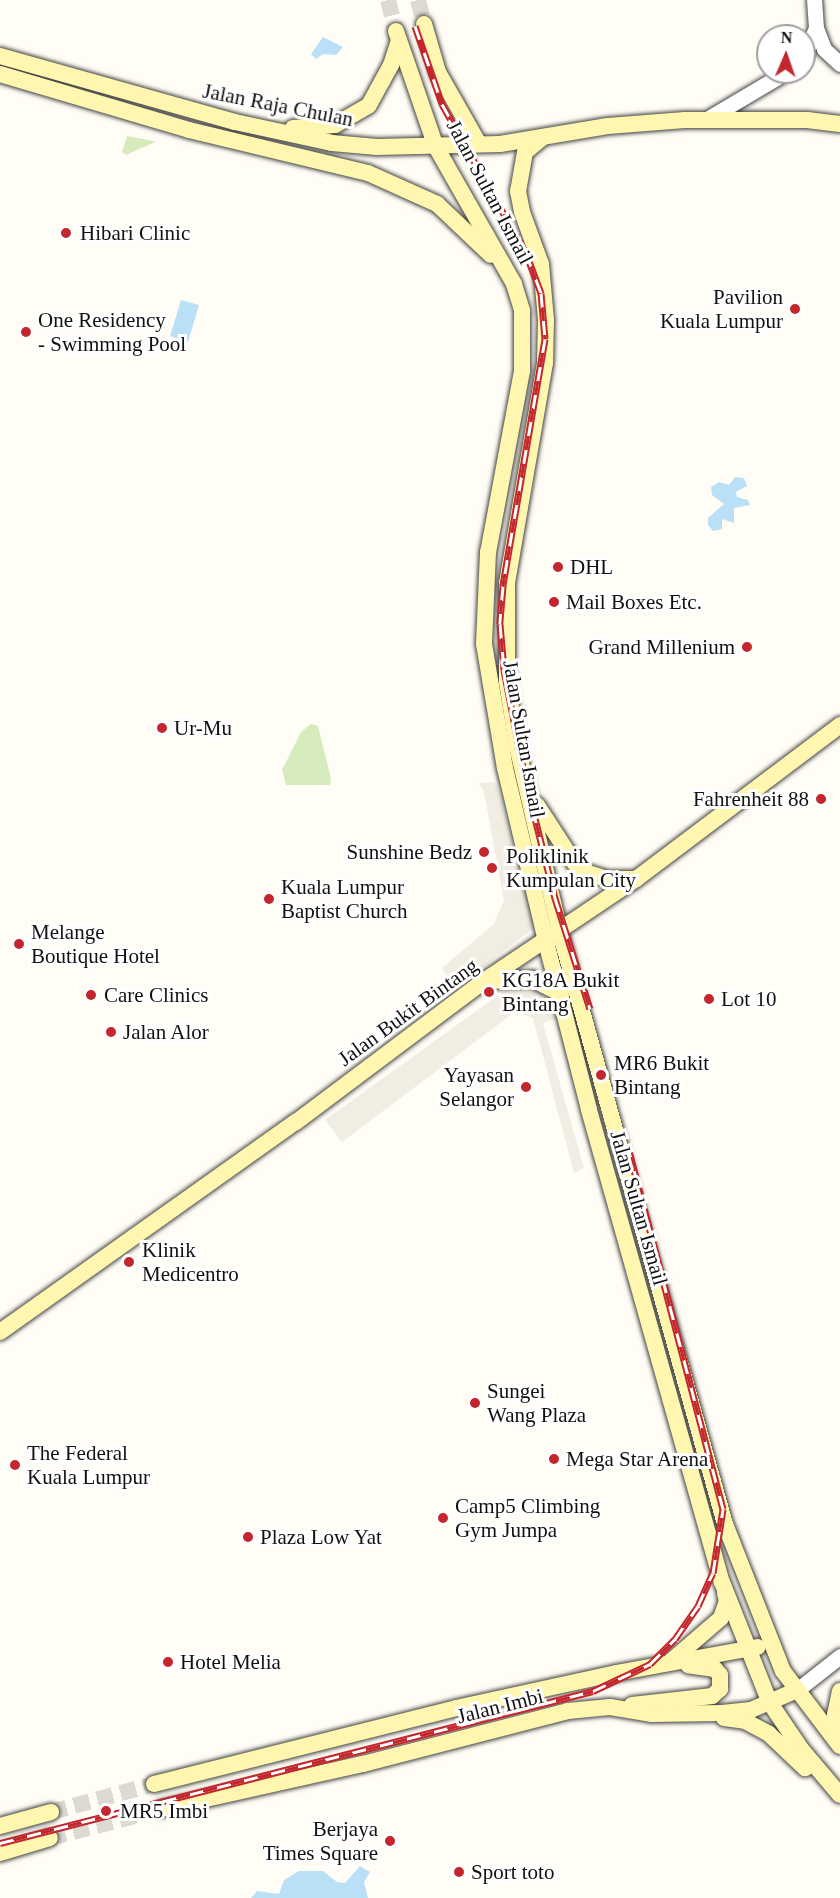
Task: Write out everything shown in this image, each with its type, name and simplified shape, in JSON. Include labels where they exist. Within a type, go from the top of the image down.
[{"type":"main road","name":"Jalan Sultan Ismail","points":[[424,24],[438,72],[479,144]]},
{"type":"main road","name":"Jalan Sultan Ismail","points":[[256,126],[320,127],[350,119],[369,105],[391,65],[398,35],[436,147],[514,284],[522,311],[522,371],[488,552],[484,644],[505,768],[594,1131],[722,1582],[770,1703],[801,1749],[840,1795]]},
{"type":"main road","name":"Jalan Raja Chulan","points":[[0,56],[256,126],[332,143],[436,147],[543,137],[608,126],[707,119],[840,124]]},
{"type":"main road","name":"Jalan Raja Chulan","points":[[0,74],[189,130],[368,173],[403,187],[436,204],[459,222],[514,284]]},
{"type":"main road","name":"Jalan Sultan Ismail","points":[[543,137],[525,152],[518,192],[541,264],[545,363],[512,544],[505,641],[517,746],[531,796],[560,932],[725,1524],[771,1645],[797,1690],[840,1746]]},
{"type":"main road","name":"Jalan Bukit Bintang","points":[[0,1332],[296,1122],[481,983],[546,942],[636,879],[840,725]]},
{"type":"main road","points":[[531,796],[579,870],[608,879],[636,879]]},
{"type":"main road","points":[[481,983],[532,979],[561,994]]},
{"type":"main road","points":[[669,1663],[721,1618],[727,1601],[722,1582]]},
{"type":"main road","points":[[770,1703],[771,1645]]},
{"type":"main road","name":"Jalan Imbi","points":[[154,1784],[445,1711],[669,1663],[771,1645]]},
{"type":"main road","points":[[610,1707],[712,1696],[720,1689],[720,1675],[715,1669],[669,1663]]},
{"type":"main road","name":"Jalan Imbi","points":[[161,1809],[363,1764],[568,1711],[610,1707],[652,1714],[698,1714],[751,1710],[797,1690]]},
{"type":"main road","points":[[840,1691],[836,1715],[840,1730]]},
{"type":"main road","points":[[698,1714],[745,1721],[769,1734],[808,1770],[840,1809]]},
{"type":"main road","points":[[0,1826],[51,1812]]},
{"type":"main road","points":[[0,1853],[50,1838]]},
{"type":"street","points":[[814,0],[816,24]]},
{"type":"street","points":[[816,28],[824,49],[840,64]]},
{"type":"street","points":[[707,119],[766,84]]},
{"type":"street","name":"Jalan Imbi","points":[[797,1690],[840,1656]]},
{"type":"green space","points":[[127,136],[155,142],[126,155],[122,152]]},
{"type":"green space","points":[[311,724],[318,726],[331,778],[330,785],[286,785],[282,770],[301,732]]},
{"type":"shaded area","points":[[479,783],[497,784],[535,927],[453,990],[442,968],[494,924],[504,900],[484,792]]},
{"type":"shaded area","points":[[518,981],[552,995],[561,1017],[543,1023],[584,1168],[574,1173],[533,1018],[516,1011],[342,1142],[325,1120]]},
{"type":"water","points":[[323,37],[343,47],[336,55],[323,54],[316,59],[311,54]]},
{"type":"water","points":[[181,300],[199,305],[188,342],[170,336]]},
{"type":"water","points":[[735,477],[744,478],[747,486],[736,492],[737,497],[748,500],[750,505],[734,508],[734,523],[722,519],[722,529],[713,531],[708,525],[708,518],[724,504],[712,495],[711,487],[719,482],[729,485]]},
{"type":"water","points":[[360,1866],[370,1872],[364,1882],[368,1898],[251,1898],[257,1891],[279,1894],[284,1880],[299,1871],[323,1871],[337,1882],[345,1883]]},
{"type":"tunnel","points":[[388,0],[396,31]]},
{"type":"tunnel","points":[[418,0],[424,24]]},
{"type":"tunnel","points":[[51,1812],[154,1784]]},
{"type":"tunnel","points":[[50,1838],[161,1809]]},
{"type":"railway","points":[[415,26],[442,104],[526,253],[541,293],[545,339],[503,586],[500,624],[504,670],[526,782],[555,898],[590,1009]]},
{"type":"railway","points":[[0,1843],[593,1691],[650,1664],[675,1639],[698,1606],[713,1573],[723,1509],[629,1150]]},
{"type":"place","name":"Hibari Clinic","points":[[66,233]]},
{"type":"place","name":"Pavilion Kuala Lumpur","points":[[795,309]]},
{"type":"place","name":"One Residency - Swimming Pool","points":[[26,332]]},
{"type":"place","name":"DHL","points":[[558,567]]},
{"type":"place","name":"Mail Boxes Etc.","points":[[554,602]]},
{"type":"place","name":"Grand Millenium","points":[[747,647]]},
{"type":"place","name":"Ur-Mu","points":[[162,728]]},
{"type":"place","name":"Fahrenheit 88","points":[[821,799]]},
{"type":"place","name":"Sunshine Bedz","points":[[484,852]]},
{"type":"place","name":"Poliklinik Kumpulan City","points":[[492,868]]},
{"type":"place","name":"Kuala Lumpur Baptist Church","points":[[269,899]]},
{"type":"place","name":"Melange Boutique Hotel","points":[[19,944]]},
{"type":"place","name":"KG18A Bukit Bintang","points":[[489,992]]},
{"type":"place","name":"Care Clinics","points":[[91,995]]},
{"type":"place","name":"Lot 10","points":[[709,999]]},
{"type":"place","name":"Jalan Alor","points":[[111,1032]]},
{"type":"place","name":"MR6 Bukit Bintang","points":[[601,1075]]},
{"type":"place","name":"Yayasan Selangor","points":[[526,1087]]},
{"type":"place","name":"Klinik Medicentro","points":[[129,1262]]},
{"type":"place","name":"Sungei Wang Plaza","points":[[475,1403]]},
{"type":"place","name":"Mega Star Arena","points":[[554,1459]]},
{"type":"place","name":"The Federal Kuala Lumpur","points":[[15,1465]]},
{"type":"place","name":"Camp5 Climbing Gym Jumpa","points":[[443,1518]]},
{"type":"place","name":"Plaza Low Yat","points":[[248,1537]]},
{"type":"place","name":"Hotel Melia","points":[[168,1662]]},
{"type":"place","name":"MR5 Imbi","points":[[106,1811]]},
{"type":"place","name":"Berjaya Times Square","points":[[390,1841]]},
{"type":"place","name":"Sport toto","points":[[459,1872]]}]
